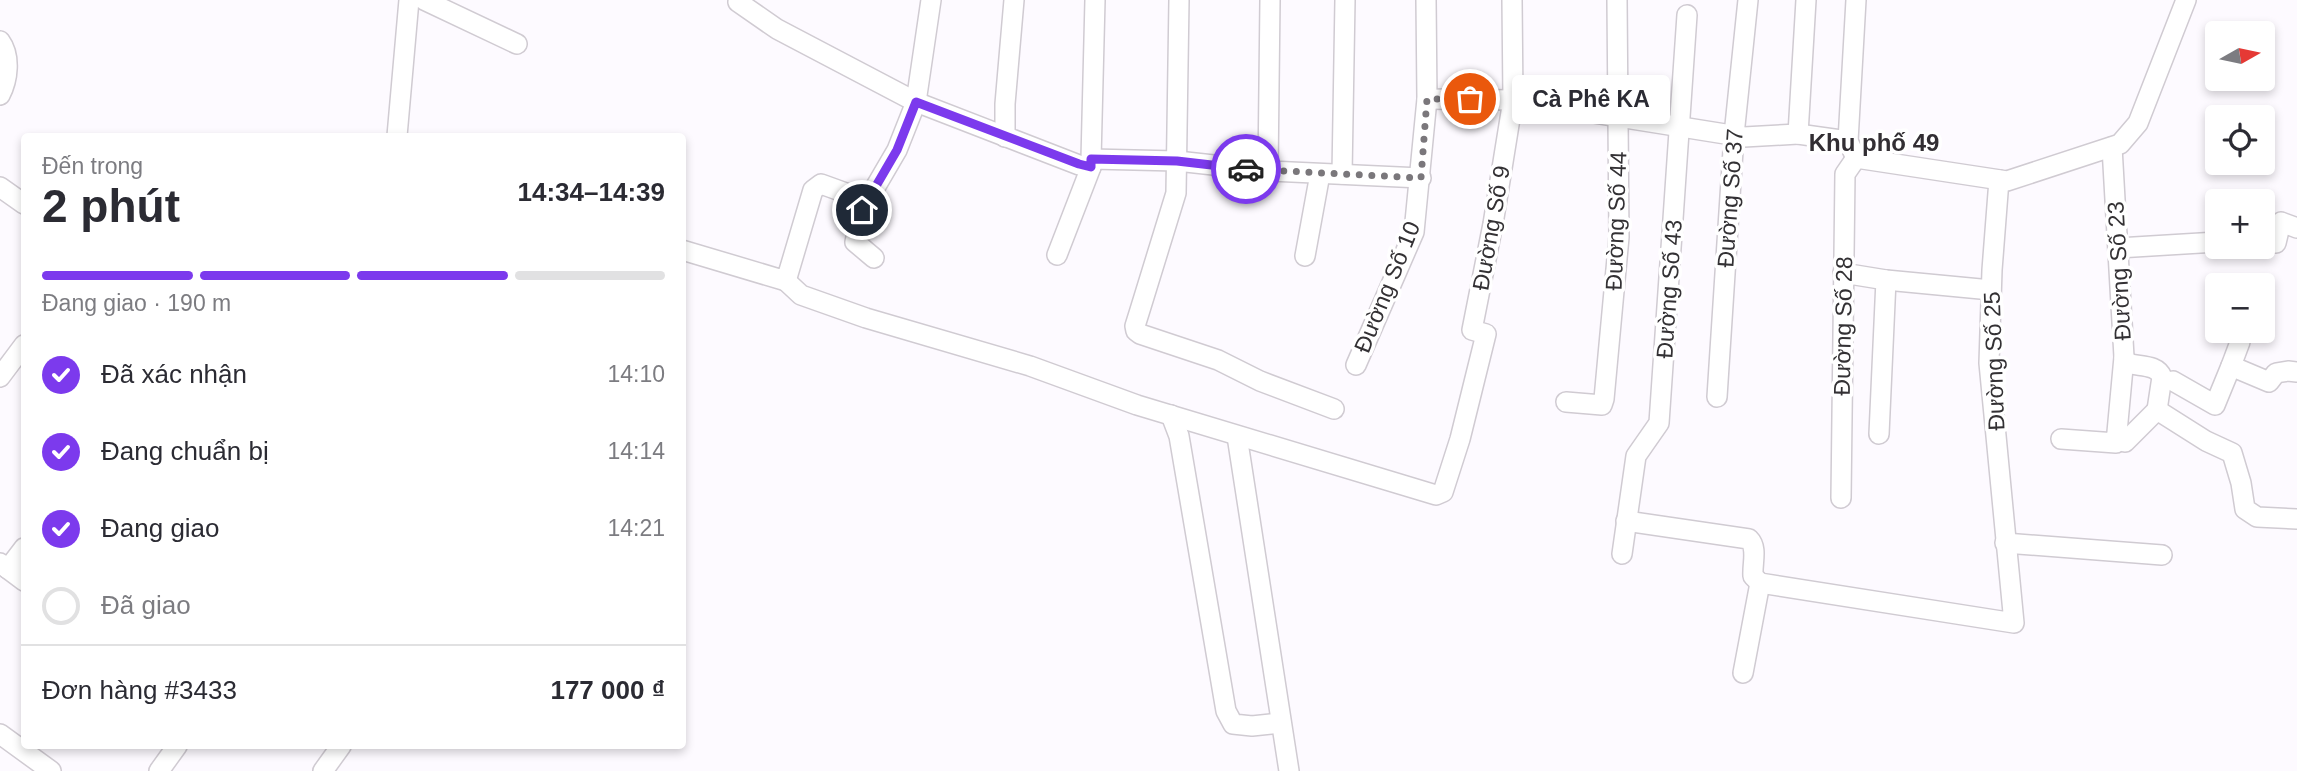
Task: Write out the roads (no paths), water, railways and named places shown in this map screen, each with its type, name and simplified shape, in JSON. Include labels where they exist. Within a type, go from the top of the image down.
[{"type":"street","points":[[397,133],[409,0]]},
{"type":"street","points":[[424,0],[517,44]]},
{"type":"street","points":[[874,258],[855,242],[862,210],[897,150],[916,102],[930,0]]},
{"type":"street","points":[[1005,137],[1013,0]]},
{"type":"street","points":[[1057,255],[1091,163],[1095,0]]},
{"type":"street","points":[[1179,0],[1176,193],[1135,326],[1136,331],[1218,360],[1260,381],[1335,409]]},
{"type":"street","points":[[1268,171],[1270,0]]},
{"type":"street","points":[[1342,174],[1345,0]]},
{"type":"street","name":"Đường Số 10","points":[[1356,365],[1414,232],[1427,99],[1426,0]]},
{"type":"street","name":"Đường Số 9","points":[[1237,436],[1436,495],[1443,492],[1486,334],[1472,330],[1513,100],[1512,0]]},
{"type":"street","name":"Đường Số 44","points":[[1566,402],[1602,405],[1604,399],[1619,237],[1617,0]]},
{"type":"street","name":"Đường Số 37","points":[[1717,397],[1734,135],[1748,0]]},
{"type":"street","points":[[1798,134],[1807,0]]},
{"type":"street","name":"Đường Số 28","points":[[1841,498],[1845,174],[1852,150],[1856,0]]},
{"type":"street","points":[[1427,99],[1513,100],[1744,137],[1798,134],[1852,150],[2007,181],[2120,144],[2138,123],[2186,0]]},
{"type":"street","points":[[738,2],[777,29],[916,102],[1079,164],[1177,161],[1268,171],[1421,178]]},
{"type":"street","name":"Đường Số 43","points":[[1622,554],[1636,456],[1659,423],[1687,15]]},
{"type":"street","points":[[0,41],[4,46],[8,72],[0,95]]},
{"type":"street","name":"Đường Số 23","points":[[2112,146],[2124,357],[2127,363],[2158,369],[2161,373],[2157,410]]},
{"type":"street","points":[[1305,256],[1320,174]]},
{"type":"street","name":"Đường Số 25","points":[[1760,583],[2014,623],[1989,363],[1999,180]]},
{"type":"street","points":[[786,281],[813,190],[821,184],[868,201]]},
{"type":"street","points":[[0,187],[21,202]]},
{"type":"street","points":[[2275,243],[2281,222],[2297,228]]},
{"type":"street","points":[[2118,248],[2205,243]]},
{"type":"street","points":[[686,251],[786,281],[802,295],[813,300],[1030,366],[1237,436],[1289,771]]},
{"type":"street","points":[[1843,273],[1991,290]]},
{"type":"street","points":[[1879,434],[1886,280]]},
{"type":"street","points":[[2173,381],[2215,405],[2240,343]]},
{"type":"street","points":[[0,377],[21,349]]},
{"type":"street","points":[[2061,439],[2116,443],[2124,357]]},
{"type":"street","points":[[2231,366],[2269,382],[2276,373],[2297,372]]},
{"type":"street","points":[[2125,442],[2157,410],[2232,453],[2245,509],[2257,517],[2297,519]]},
{"type":"street","points":[[1171,415],[1178,436],[1226,711],[1233,724],[1252,726],[1280,723]]},
{"type":"street","points":[[1626,521],[1749,539],[1753,542],[1753,576],[1760,583],[1743,673]]},
{"type":"street","points":[[2005,543],[2162,555]]},
{"type":"street","points":[[21,551],[4,566],[21,579]]},
{"type":"street","points":[[0,734],[51,771]]},
{"type":"street","points":[[159,771],[175,749]]},
{"type":"street","points":[[323,771],[339,749]]},
{"type":"place","name":"Cà Phê KA","points":[[1470,99]]},
{"type":"district","name":"Khu phố 49","points":[[1874,142]]}]
